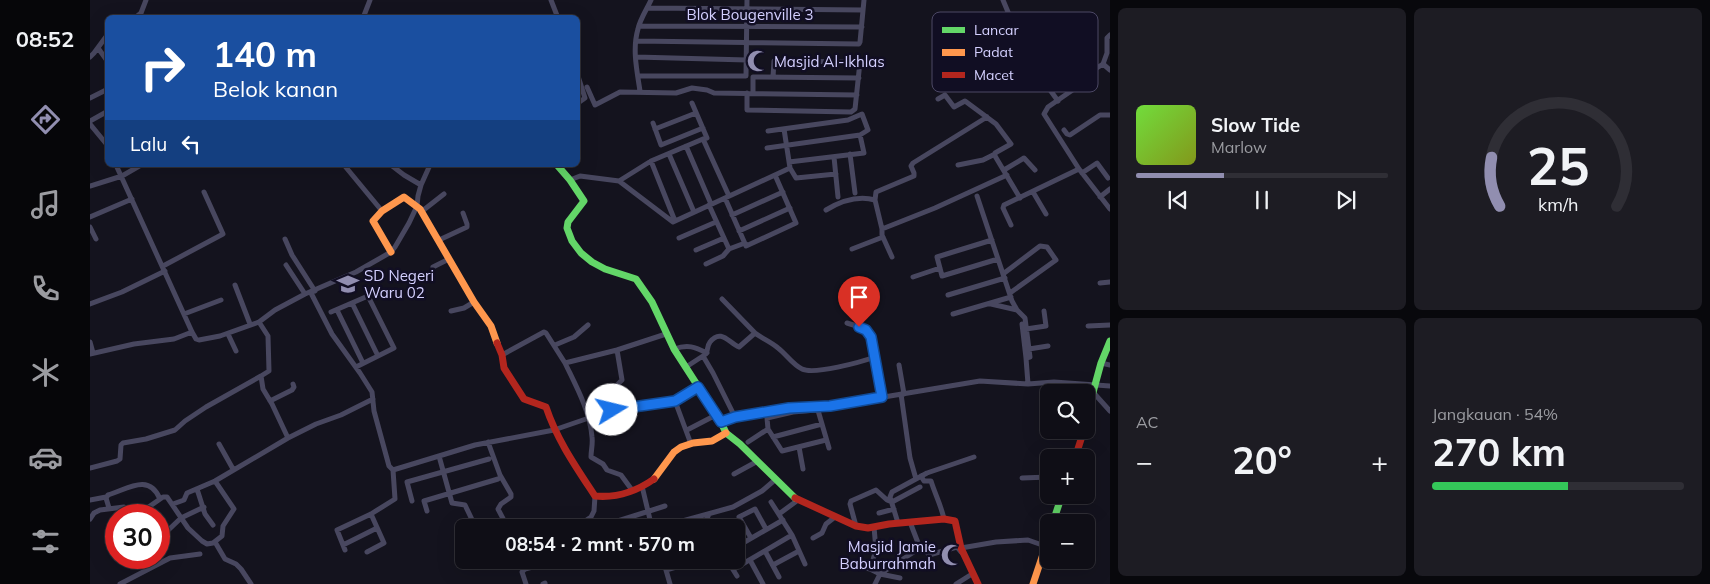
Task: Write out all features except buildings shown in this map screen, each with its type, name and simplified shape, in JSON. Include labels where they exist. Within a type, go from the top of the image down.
[{"type":"street","points":[[139,15],[145,0]]},
{"type":"street","points":[[365,15],[370,0]]},
{"type":"street","points":[[551,0],[557,15]]},
{"type":"street","points":[[640,91],[636,40],[638,26],[651,0]]},
{"type":"street","points":[[638,76],[746,76],[748,0]]},
{"type":"street","points":[[636,40],[856,45],[860,42],[864,0]]},
{"type":"street","points":[[1004,0],[1008,12]]},
{"type":"street","points":[[647,8],[863,10]]},
{"type":"street","name":"Blok Bougenville 3","points":[[638,26],[862,27]]},
{"type":"street","points":[[1098,68],[1104,64],[1107,53],[1107,38],[1110,35]]},
{"type":"street","points":[[90,57],[105,38]]},
{"type":"street","points":[[98,48],[105,58]]},
{"type":"street","points":[[636,57],[747,60]]},
{"type":"street","points":[[773,77],[774,60],[860,62],[855,109],[852,112],[747,110],[753,77],[858,78]]},
{"type":"street","points":[[1104,64],[1110,70]]},
{"type":"street","points":[[580,82],[585,98],[580,102]]},
{"type":"street","points":[[587,87],[595,105],[620,92],[676,93],[692,88],[714,93],[857,95]]},
{"type":"street","points":[[90,98],[105,90]]},
{"type":"street","points":[[1051,92],[1058,101]]},
{"type":"street","points":[[1070,92],[1046,109],[1044,114],[1080,171],[1110,209]]},
{"type":"street","points":[[938,99],[945,95],[954,108],[965,102],[996,124],[1011,144],[983,160],[958,165]]},
{"type":"street","points":[[619,181],[651,161],[707,138],[692,103]]},
{"type":"street","points":[[696,113],[654,126],[662,145],[703,128]]},
{"type":"street","points":[[105,114],[90,125],[105,142]]},
{"type":"street","points":[[768,131],[848,120],[862,114],[868,130],[860,135],[768,148]]},
{"type":"street","points":[[1064,130],[1070,135],[1100,115],[1110,116]]},
{"type":"street","points":[[892,257],[883,237],[875,200],[878,191],[914,176],[911,166],[913,163],[987,117]]},
{"type":"street","points":[[784,128],[789,165],[796,178],[836,174]]},
{"type":"street","points":[[570,180],[580,176],[619,181],[673,222],[775,175],[789,165],[864,153],[860,135]]},
{"type":"street","points":[[703,139],[746,246],[796,223],[775,175]]},
{"type":"street","points":[[686,146],[716,222],[729,249]]},
{"type":"street","points":[[669,154],[694,212]]},
{"type":"street","points":[[850,154],[855,193]]},
{"type":"street","points":[[995,154],[1020,198]]},
{"type":"street","points":[[834,157],[838,197]]},
{"type":"street","points":[[882,229],[937,207],[1006,173],[1024,158],[1035,170]]},
{"type":"street","points":[[651,161],[675,221]]},
{"type":"street","points":[[1011,225],[1003,206],[1097,163],[1108,178]]},
{"type":"street","points":[[117,167],[192,332],[196,339],[200,340],[228,334],[259,322],[275,310],[356,272],[391,252],[419,209],[444,194]]},
{"type":"street","points":[[90,186],[122,176],[138,167]]},
{"type":"street","points":[[346,167],[382,211]]},
{"type":"street","points":[[394,167],[421,185]]},
{"type":"street","points":[[419,209],[418,196],[429,167]]},
{"type":"street","points":[[559,167],[584,201],[569,220],[566,229],[569,237],[578,249],[595,264],[636,279],[652,302],[674,349],[721,422],[726,433],[798,500],[856,526],[868,528],[944,519],[956,522],[961,548],[978,584]]},
{"type":"street","points":[[1100,197],[1110,189]]},
{"type":"street","points":[[90,304],[122,292],[223,234],[204,192]]},
{"type":"street","points":[[732,215],[783,192]]},
{"type":"street","points":[[1033,192],[1046,214]]},
{"type":"street","points":[[977,196],[1010,295],[1017,310],[1025,318],[1028,384]]},
{"type":"street","points":[[391,252],[373,221],[382,211],[403,197],[419,209],[474,302],[491,326],[502,355],[504,368],[511,380],[524,398],[546,407],[554,430],[575,469],[595,496],[594,511],[588,519]]},
{"type":"street","points":[[826,210],[838,202],[852,198],[875,200]]},
{"type":"street","points":[[90,217],[132,200]]},
{"type":"street","points":[[739,231],[790,208]]},
{"type":"street","points":[[439,240],[467,226],[463,213]]},
{"type":"street","points":[[679,238],[716,222]]},
{"type":"street","points":[[90,226],[96,239]]},
{"type":"street","points":[[852,249],[883,237]]},
{"type":"street","points":[[696,250],[724,238]]},
{"type":"street","points":[[285,239],[310,293],[332,334],[369,386],[389,466],[393,470],[395,499],[371,514],[337,530],[344,548],[377,528]]},
{"type":"street","points":[[992,240],[937,257],[942,276],[998,259]]},
{"type":"street","points":[[706,264],[723,256],[729,249],[745,243]]},
{"type":"street","points":[[948,295],[1004,276],[1040,246],[1047,247],[1056,260],[1010,295],[953,314]]},
{"type":"street","points":[[432,267],[449,259]]},
{"type":"street","points":[[286,265],[310,293]]},
{"type":"street","points":[[913,277],[940,268]]},
{"type":"street","points":[[1100,283],[1110,282]]},
{"type":"street","points":[[235,284],[250,324]]},
{"type":"street","points":[[356,367],[394,348],[368,296],[334,311],[363,363]]},
{"type":"street","points":[[722,299],[755,333],[777,347],[799,368],[820,370],[861,362],[875,357]]},
{"type":"street","points":[[184,314],[221,300]]},
{"type":"street","points":[[451,311],[464,308],[474,302]]},
{"type":"street","points":[[352,303],[378,356]]},
{"type":"street","points":[[984,305],[995,304],[1017,310]]},
{"type":"street","points":[[1024,326],[1046,326],[1044,311]]},
{"type":"street","points":[[90,468],[120,459],[121,445],[123,443],[146,439],[175,430],[206,407],[269,371],[268,336],[259,322]]},
{"type":"street","points":[[848,323],[863,328],[871,337],[882,397]]},
{"type":"street","points":[[1088,326],[1110,324]]},
{"type":"street","points":[[555,345],[574,337],[588,325]]},
{"type":"street","points":[[1024,326],[1030,358],[1026,358]]},
{"type":"street","points":[[90,342],[91,354],[134,344],[174,339],[192,332]]},
{"type":"street","points":[[502,355],[544,332],[546,333],[555,345],[578,388],[589,419],[592,439],[591,457],[603,464],[607,470],[621,475],[632,490]]},
{"type":"street","points":[[686,367],[705,354],[709,343],[720,336],[726,337],[739,347],[755,333]]},
{"type":"street","points":[[228,334],[236,351]]},
{"type":"street","points":[[565,363],[617,350],[666,334]]},
{"type":"street","points":[[1095,384],[1110,341]]},
{"type":"street","points":[[674,349],[689,345],[705,354],[735,417]]},
{"type":"street","points":[[1029,349],[1048,346]]},
{"type":"street","points":[[612,410],[613,389],[622,380],[617,350]]},
{"type":"street","points":[[1101,363],[1110,365]]},
{"type":"street","points":[[899,365],[910,458],[919,478],[931,481],[934,494],[942,508],[944,519]]},
{"type":"street","points":[[260,376],[263,389],[288,438]]},
{"type":"street","points":[[826,440],[782,451],[768,429],[767,418],[980,381],[1028,384],[1054,382],[1067,384]]},
{"type":"street","points":[[270,401],[292,390],[293,384]]},
{"type":"street","points":[[1095,388],[1110,386]]},
{"type":"street","points":[[393,470],[488,442],[554,430],[612,410],[675,401],[698,387]]},
{"type":"street","points":[[1095,389],[1110,411]]},
{"type":"street","points":[[172,504],[184,500],[186,495],[215,481],[288,438],[316,424],[342,415],[373,399]]},
{"type":"street","points":[[675,401],[691,444]]},
{"type":"street","points":[[721,422],[735,417],[789,408],[818,408]]},
{"type":"street","points":[[818,408],[829,448]]},
{"type":"street","points":[[687,430],[716,415]]},
{"type":"street","points":[[773,437],[822,424]]},
{"type":"street","points":[[748,442],[768,429]]},
{"type":"street","points":[[595,496],[606,497],[652,482],[679,448],[714,440],[726,433]]},
{"type":"street","points":[[488,442],[500,475],[511,494],[511,497],[501,504],[498,509],[503,519]]},
{"type":"street","points":[[219,444],[232,470]]},
{"type":"street","points":[[799,447],[803,468]]},
{"type":"street","points":[[438,456],[452,503],[465,505],[472,519]]},
{"type":"street","points":[[898,524],[890,497],[892,492],[931,471],[974,457]]},
{"type":"street","points":[[412,501],[407,482],[489,459]]},
{"type":"street","points":[[734,474],[756,462]]},
{"type":"street","points":[[1022,478],[1040,477]]},
{"type":"street","points":[[427,511],[424,501],[498,479]]},
{"type":"street","points":[[690,519],[728,509],[762,491],[776,480]]},
{"type":"street","points":[[152,504],[167,497],[188,528],[207,544],[215,542],[222,536],[222,526],[234,509],[215,481]]},
{"type":"street","points":[[90,500],[106,497],[138,484],[148,485],[154,489],[160,499]]},
{"type":"street","points":[[642,486],[650,519]]},
{"type":"street","points":[[892,502],[920,487]]},
{"type":"street","points":[[196,490],[204,507],[205,514],[213,525]]},
{"type":"street","points":[[856,526],[850,504],[854,499],[876,490],[892,502]]},
{"type":"street","points":[[106,497],[108,504]]},
{"type":"street","points":[[779,514],[798,500]]},
{"type":"street","points":[[771,502],[792,535],[805,564]]},
{"type":"street","points":[[623,519],[665,506]]},
{"type":"street","points":[[170,528],[181,518],[204,507]]},
{"type":"street","points":[[90,519],[96,512],[105,509]]},
{"type":"street","points":[[751,538],[739,517],[755,509],[766,529]]},
{"type":"street","points":[[879,514],[894,509]]},
{"type":"street","points":[[367,552],[384,543],[371,514]]},
{"type":"street","points":[[707,519],[709,514]]},
{"type":"street","points":[[813,538],[822,533],[826,524],[835,517]]},
{"type":"street","points":[[745,542],[783,520]]},
{"type":"street","points":[[910,522],[920,548]]},
{"type":"street","points":[[870,569],[876,550],[874,527]]},
{"type":"street","points":[[745,563],[792,535]]},
{"type":"street","points":[[961,548],[996,542],[1028,540],[1040,544]]},
{"type":"street","points":[[215,542],[225,559],[236,564],[251,584]]},
{"type":"street","points":[[875,584],[880,574],[924,546],[930,555],[958,548],[973,573]]},
{"type":"street","points":[[765,551],[779,577]]},
{"type":"street","points":[[773,565],[799,551]]},
{"type":"street","points":[[120,584],[170,558],[200,554]]},
{"type":"street","points":[[750,560],[763,584]]},
{"type":"street","points":[[1033,584],[1040,562]]},
{"type":"street","points":[[849,564],[900,578]]},
{"type":"street","points":[[525,569],[522,572],[526,584]]},
{"type":"street","points":[[669,569],[666,570],[670,584]]},
{"type":"street","points":[[734,569],[737,576]]},
{"type":"street","points":[[956,584],[973,573]]},
{"type":"traffic: fast","points":[[559,167],[584,201],[568,222],[567,228],[572,241],[581,253],[592,262],[605,269],[636,279],[652,302],[674,349],[721,422],[726,433],[740,444],[795,498]]},
{"type":"traffic: fast","points":[[1095,385],[1110,341]]},
{"type":"traffic: fast","points":[[1056,514],[1059,504]]},
{"type":"traffic: slow","points":[[391,252],[373,221],[382,211],[404,197],[420,209],[474,302],[491,326],[497,343]]},
{"type":"traffic: slow","points":[[654,479],[674,452],[681,447],[693,443],[712,441],[726,433]]},
{"type":"traffic: slow","points":[[1033,584],[1040,563]]},
{"type":"traffic: jam","points":[[497,343],[502,355],[504,368],[524,399],[546,407],[561,442],[595,496],[611,496],[626,493],[654,479]]},
{"type":"traffic: jam","points":[[1078,449],[1081,439]]},
{"type":"traffic: jam","points":[[795,498],[856,526],[868,528],[889,524],[944,519],[955,521],[961,548],[978,584]]},
{"type":"place","name":"Masjid Al-Ikhlas","points":[[758,61]]},
{"type":"place","name":"SD Negeri Waru 02","points":[[348,284]]},
{"type":"place","name":"Masjid Jamie Baburrahmah","points":[[952,555]]},
{"type":"route","points":[[612,410],[675,401],[698,387],[721,422],[735,417],[789,408],[830,406],[882,397],[871,337],[866,330],[859,327]]}]
